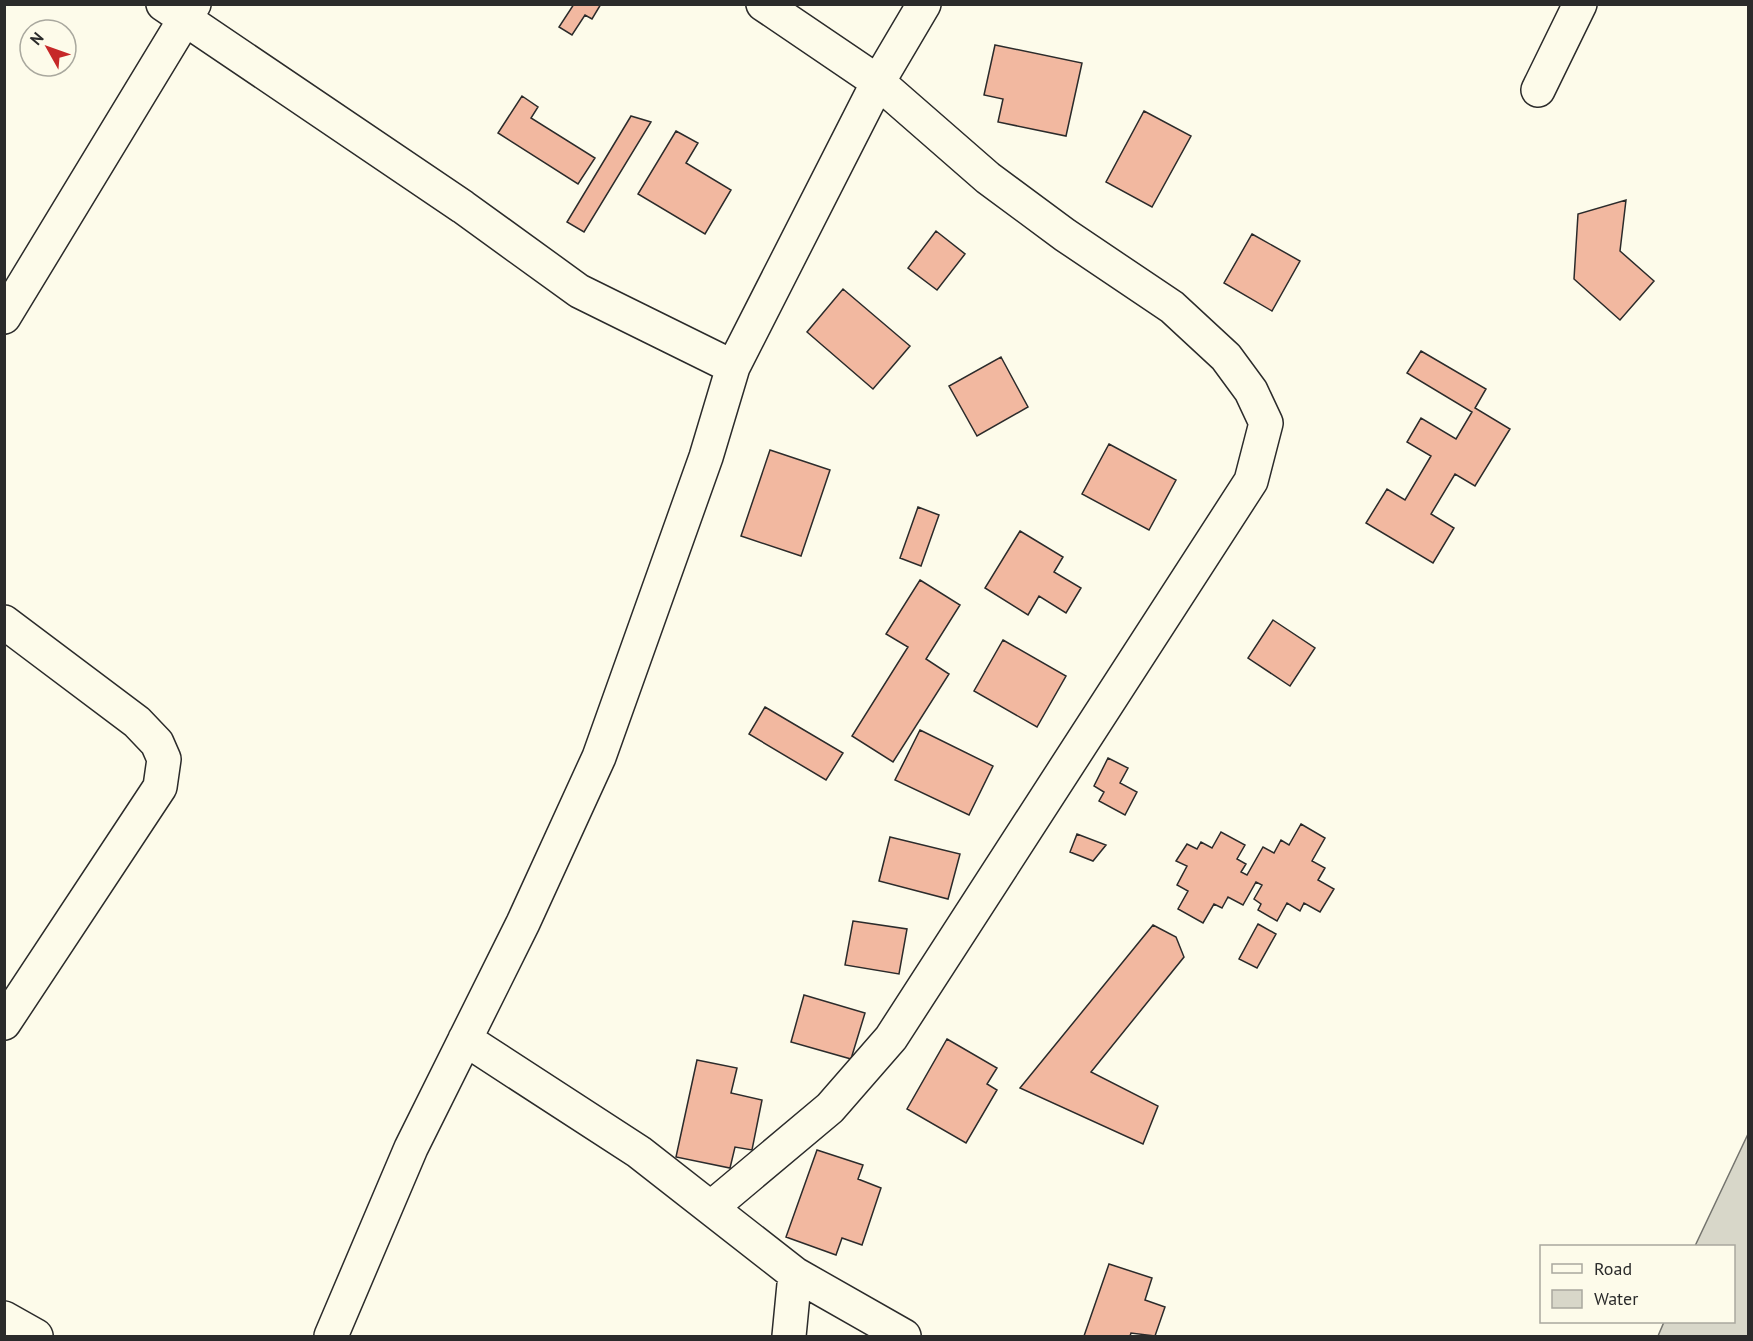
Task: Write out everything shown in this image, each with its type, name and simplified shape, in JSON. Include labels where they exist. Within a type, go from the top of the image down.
[{"type":"street","points":[[712,1207],[830,1108],[891,1038],[1251,481],[1266,423],[1251,391],[1226,357],[1172,307],[1065,235],[988,178],[878,82],[763,4]]},
{"type":"street","points":[[331,1336],[411,1148],[523,923],[599,757],[706,457],[733,367],[878,82],[924,4]]},
{"type":"street","points":[[1538,90],[1580,4]]},
{"type":"street","points":[[4,318],[181,10],[579,291],[733,367]]},
{"type":"street","points":[[4,622],[137,722],[157,743],[164,759],[160,788],[4,1023]]},
{"type":"street","points":[[465,1039],[639,1152],[795,1274],[904,1336]]},
{"type":"street","points":[[789,1336],[795,1274]]},
{"type":"street","points":[[4,1318],[36,1336]]},
{"type":"water","points":[[1748,1134],[1748,1336],[1658,1336],[1664,1323],[1735,1323],[1735,1245],[1695,1245]]},
{"type":"building","points":[[574,4],[601,4],[592,19],[585,15],[572,35],[559,27]]},
{"type":"building","points":[[995,45],[1082,63],[1066,136],[998,122],[1003,99],[984,95]]},
{"type":"building","points":[[522,96],[538,107],[531,118],[595,158],[578,184],[498,133]]},
{"type":"building","points":[[1144,111],[1191,136],[1152,207],[1106,182]]},
{"type":"building","points":[[631,116],[651,122],[584,232],[567,222]]},
{"type":"building","points":[[676,131],[698,143],[686,163],[731,190],[705,234],[638,194]]},
{"type":"building","points":[[1626,200],[1620,251],[1654,281],[1620,320],[1574,279],[1578,214]]},
{"type":"building","points":[[936,231],[965,254],[937,290],[908,268]]},
{"type":"building","points":[[1252,234],[1300,261],[1272,311],[1224,283]]},
{"type":"building","points":[[843,289],[910,346],[873,389],[807,332]]},
{"type":"building","points":[[1421,351],[1486,389],[1475,408],[1510,429],[1475,486],[1455,474],[1431,514],[1454,528],[1433,563],[1366,523],[1387,489],[1405,500],[1431,456],[1407,442],[1421,418],[1456,439],[1472,412],[1407,373]]},
{"type":"building","points":[[1001,357],[1028,407],[977,436],[949,386]]},
{"type":"building","points":[[1109,444],[1176,480],[1149,530],[1082,494]]},
{"type":"building","points":[[770,450],[830,470],[801,556],[741,536]]},
{"type":"building","points":[[918,507],[939,515],[921,566],[900,558]]},
{"type":"building","points":[[1020,531],[1063,557],[1054,572],[1081,588],[1066,613],[1039,596],[1028,615],[985,588]]},
{"type":"building","points":[[920,580],[960,605],[926,659],[949,674],[893,762],[852,736],[908,647],[886,634]]},
{"type":"building","points":[[1273,620],[1315,648],[1290,686],[1248,658]]},
{"type":"building","points":[[1003,640],[1066,676],[1037,727],[974,691]]},
{"type":"building","points":[[765,707],[843,753],[826,780],[749,734]]},
{"type":"building","points":[[920,730],[993,766],[969,815],[895,780]]},
{"type":"building","points":[[1108,758],[1128,768],[1120,783],[1137,792],[1125,815],[1099,801],[1104,792],[1094,786]]},
{"type":"building","points":[[1301,824],[1325,838],[1312,861],[1325,868],[1318,880],[1334,889],[1320,912],[1304,903],[1300,911],[1287,903],[1277,921],[1258,910],[1261,904],[1254,899],[1262,885],[1256,882],[1243,905],[1228,897],[1222,908],[1214,904],[1203,923],[1178,909],[1188,891],[1177,885],[1187,866],[1176,861],[1187,844],[1197,849],[1201,842],[1212,848],[1221,832],[1245,845],[1237,859],[1246,864],[1241,872],[1247,875],[1263,847],[1274,853],[1281,840],[1289,845]]},
{"type":"building","points":[[1077,834],[1106,845],[1093,861],[1070,852]]},
{"type":"building","points":[[890,837],[960,854],[948,899],[879,881]]},
{"type":"building","points":[[853,921],[907,929],[899,974],[845,965]]},
{"type":"building","points":[[1258,924],[1276,934],[1257,968],[1239,959]]},
{"type":"building","points":[[1153,925],[1176,937],[1184,957],[1091,1072],[1158,1106],[1143,1144],[1020,1088]]},
{"type":"building","points":[[804,995],[865,1013],[851,1059],[791,1042]]},
{"type":"building","points":[[947,1039],[997,1068],[987,1084],[997,1090],[966,1143],[907,1109]]},
{"type":"building","points":[[697,1060],[737,1068],[731,1093],[762,1100],[752,1150],[735,1147],[730,1168],[676,1157]]},
{"type":"building","points":[[817,1150],[863,1165],[858,1179],[881,1188],[862,1245],[842,1238],[836,1255],[786,1237]]},
{"type":"building","points":[[1109,1264],[1152,1278],[1145,1300],[1165,1307],[1155,1336],[1131,1333],[1130,1336],[1084,1336]]}]
